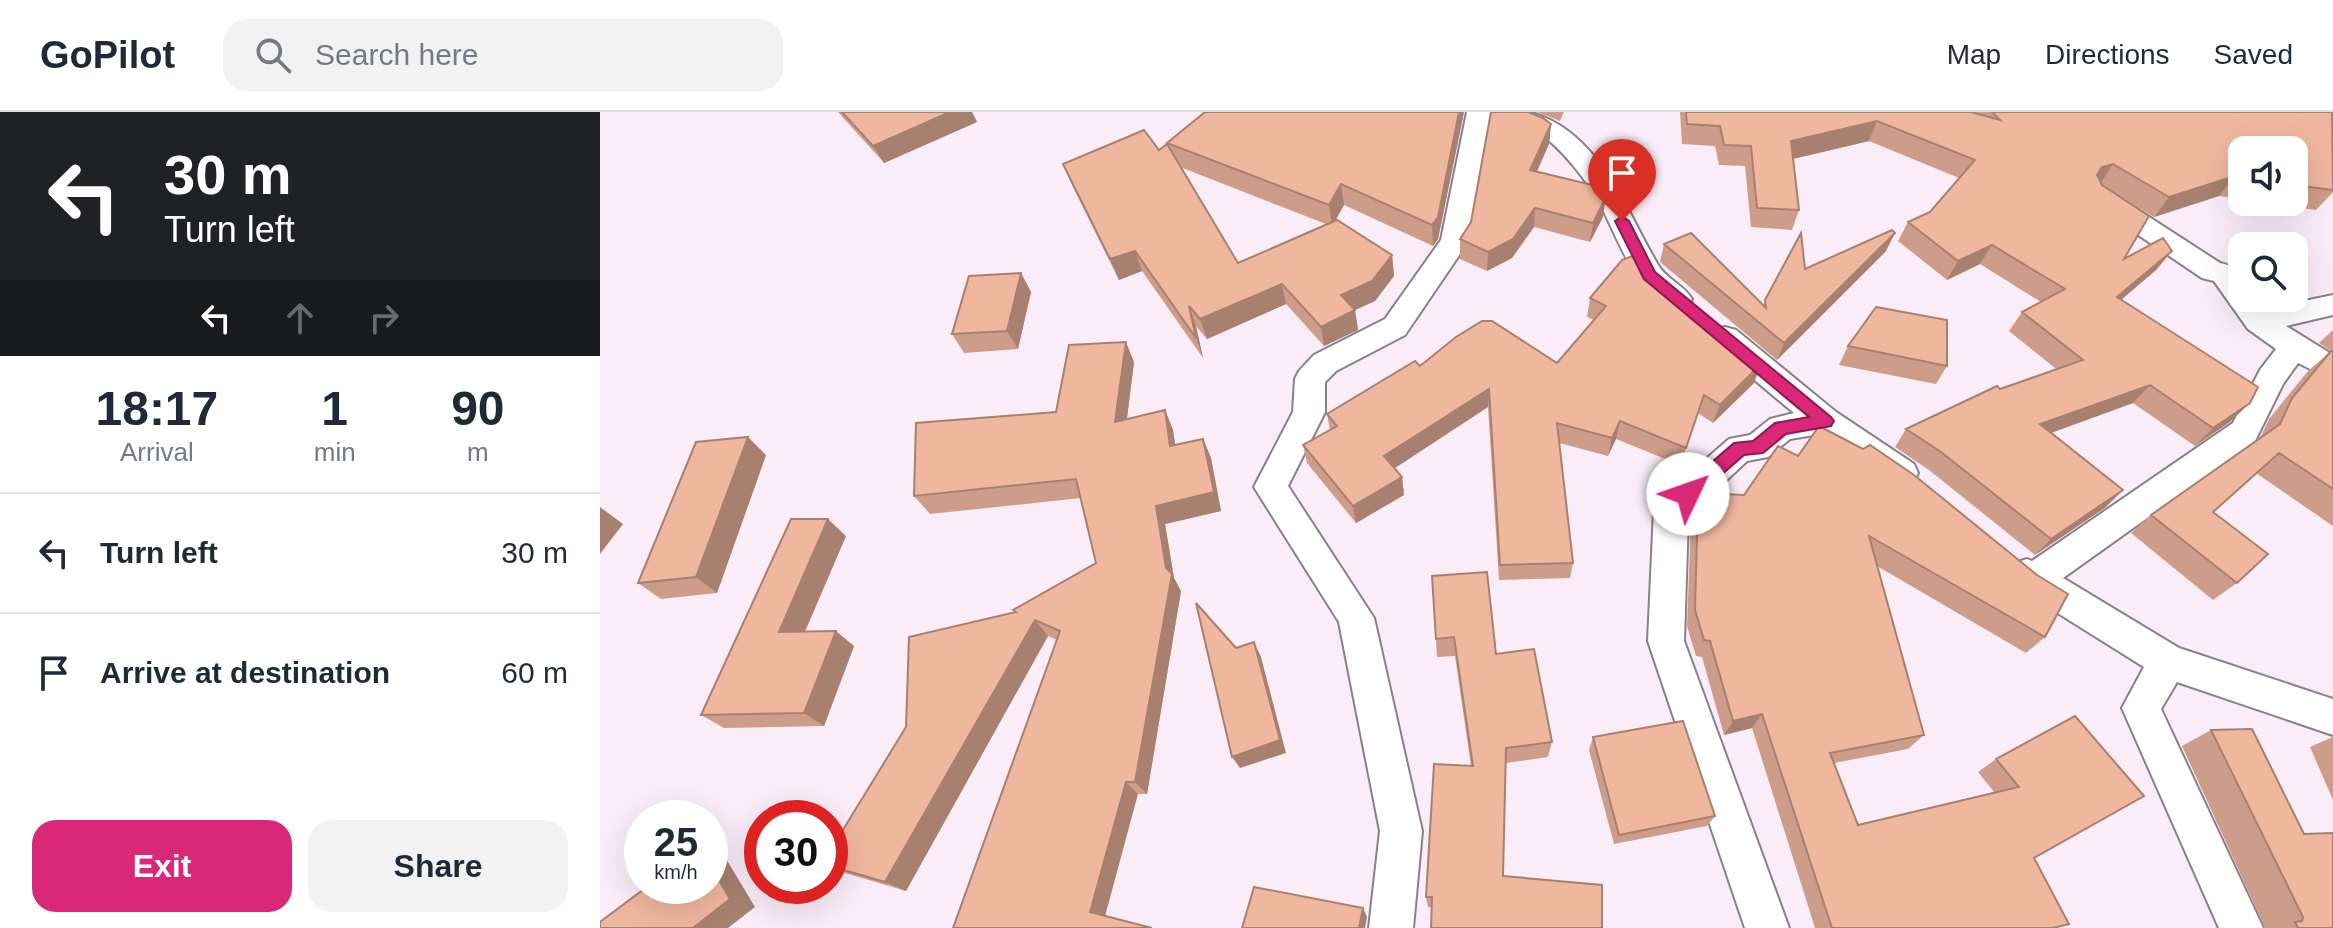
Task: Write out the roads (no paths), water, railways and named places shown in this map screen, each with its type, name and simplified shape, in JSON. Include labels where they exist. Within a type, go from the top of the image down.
[{"type":"street","points":[[1391,928],[1401,831],[1356,618],[1271,487],[1309,412],[1310,379],[1325,363],[1395,327],[1454,241],[1479,112]]},
{"type":"street","points":[[1507,112],[1552,130],[1564,140],[1608,194],[1649,275],[1825,421],[1927,491]]},
{"type":"street","points":[[2099,196],[2212,271],[2223,273],[2258,321],[2294,347],[2333,369]]},
{"type":"street","points":[[2258,321],[2333,305]]},
{"type":"street","points":[[2034,579],[2244,432],[2271,378],[2294,347]]},
{"type":"street","points":[[1767,928],[1666,641],[1671,510],[1740,448],[1757,448],[1781,428],[1825,421]]},
{"type":"street","points":[[1998,550],[2034,579],[2168,662],[2333,717]]},
{"type":"street","points":[[2168,662],[2141,708],[2241,928]]}]
